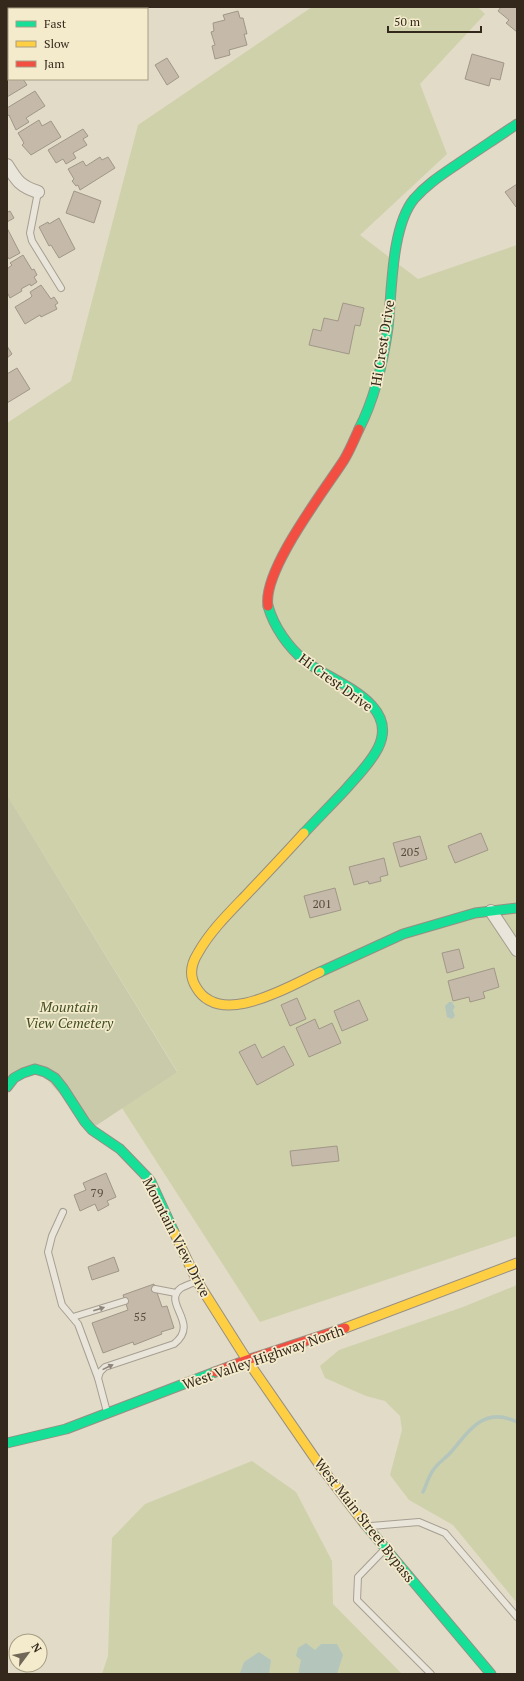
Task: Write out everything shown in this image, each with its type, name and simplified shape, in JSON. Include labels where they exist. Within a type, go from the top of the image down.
[{"type":"street","name":"Hi Crest Drive","points":[[517,124],[434,180],[414,198],[405,214],[398,239],[390,296],[388,327],[381,371],[369,408],[345,458],[281,557],[268,595],[268,607],[280,633],[298,655],[310,665],[353,691],[376,710],[382,723],[381,740],[374,755],[365,768],[230,912],[202,945],[193,962],[193,981],[203,996],[213,1002],[232,1005],[246,1004],[266,997],[403,934],[456,917],[517,908]]},
{"type":"street","points":[[7,165],[16,180],[25,188],[38,192]]},
{"type":"street","points":[[491,911],[517,950]]},
{"type":"street","name":"Mountain View Drive","points":[[7,1086],[29,1069],[38,1068],[51,1074],[66,1091],[91,1129],[133,1160],[147,1176],[167,1214],[197,1281],[247,1360]]},
{"type":"street","name":"West Valley Highway North","points":[[7,1443],[66,1429],[247,1360],[339,1330],[517,1263]]},
{"type":"street","name":"West Main Street Bypass","points":[[247,1360],[321,1467],[367,1527],[491,1674]]},
{"type":"lane","points":[[38,192],[30,233],[32,241],[61,288]]},
{"type":"lane","points":[[63,1212],[52,1236],[48,1252],[62,1305],[78,1324],[98,1378],[107,1413]]},
{"type":"lane","points":[[98,1378],[100,1372],[105,1367],[174,1344],[181,1339],[184,1333],[184,1326],[174,1299],[176,1293],[180,1289],[197,1281]]},
{"type":"lane","points":[[156,1290],[176,1293]]},
{"type":"lane","points":[[73,1317],[125,1301]]},
{"type":"lane","points":[[367,1527],[419,1522],[445,1533],[517,1617]]},
{"type":"lane","points":[[385,1549],[358,1577],[357,1600],[431,1674]]},
{"type":"green space","points":[[312,7],[478,7],[485,14],[420,84],[447,154],[360,235],[418,279],[517,245],[517,1236],[260,1322],[122,1108],[177,1071],[7,795],[7,423],[71,381],[138,125]]},
{"type":"green space","name":"Mountain View Cemetery","points":[[7,795],[177,1072],[91,1129],[38,1069],[7,1087]]},
{"type":"green space","points":[[517,1285],[517,1603],[453,1525],[409,1500],[390,1475],[402,1430],[400,1416],[385,1401],[366,1396],[325,1378],[320,1366],[339,1350],[463,1307]]},
{"type":"green space","points":[[252,1461],[296,1492],[332,1561],[333,1604],[402,1674],[102,1674],[108,1656],[112,1538],[145,1504]]},
{"type":"shaded area","points":[[449,1002],[452,1002],[455,1007],[453,1010],[455,1016],[452,1019],[447,1017],[445,1006]]},
{"type":"shaded area","points":[[306,1643],[315,1650],[321,1644],[337,1644],[343,1655],[337,1674],[298,1674],[301,1660],[296,1656],[298,1648]]},
{"type":"shaded area","points":[[259,1652],[271,1660],[269,1674],[235,1674],[240,1673],[244,1662]]},
{"type":"building","points":[[73,7],[104,8],[74,8]]},
{"type":"building","points":[[501,7],[517,7],[517,32],[506,23],[509,20],[498,11]]},
{"type":"building","points":[[238,11],[240,18],[243,18],[247,34],[244,34],[247,45],[229,50],[230,55],[215,59],[212,46],[215,45],[211,32],[214,31],[213,23],[225,20],[223,15]]},
{"type":"building","points":[[472,54],[504,63],[500,80],[491,78],[489,86],[465,79]]},
{"type":"building","points":[[167,58],[179,77],[167,85],[155,65]]},
{"type":"building","points":[[8,68],[8,80],[24,80],[27,85],[7,97]]},
{"type":"building","points":[[35,91],[45,106],[26,118],[29,122],[16,130],[9,115],[7,116],[7,108]]},
{"type":"building","points":[[39,120],[42,126],[51,121],[61,137],[31,155],[22,145],[24,143],[18,133]]},
{"type":"building","points":[[83,129],[88,136],[83,139],[87,145],[73,153],[76,158],[66,164],[63,159],[56,163],[48,150]]},
{"type":"building","points":[[100,157],[102,160],[108,157],[115,168],[80,190],[78,185],[76,186],[72,181],[74,179],[68,169],[83,161],[86,166]]},
{"type":"building","points":[[517,184],[517,206],[516,207],[505,192]]},
{"type":"building","points":[[74,191],[101,201],[94,223],[66,213]]},
{"type":"building","points":[[7,210],[8,212],[10,211],[14,218],[7,222]]},
{"type":"building","points":[[59,218],[75,249],[59,258],[51,245],[49,246],[39,227],[48,222],[49,224]]},
{"type":"building","points":[[7,228],[20,253],[9,259],[7,256]]},
{"type":"building","points":[[23,255],[32,270],[34,269],[37,275],[34,277],[37,282],[31,286],[30,284],[21,289],[22,291],[10,298],[7,292],[7,269],[12,265],[10,263]]},
{"type":"building","points":[[41,285],[51,299],[54,297],[58,303],[55,305],[57,309],[41,317],[40,315],[25,324],[15,307],[30,298],[32,296],[30,292]]},
{"type":"building","points":[[343,303],[364,308],[360,326],[355,325],[349,354],[309,345],[313,329],[321,331],[324,318],[338,321]]},
{"type":"building","points":[[7,346],[12,354],[7,358]]},
{"type":"building","points":[[17,368],[30,389],[7,403],[7,374]]},
{"type":"building","points":[[481,833],[488,850],[455,863],[448,846]]},
{"type":"building","points":[[420,836],[427,859],[400,867],[393,843]]},
{"type":"building","points":[[384,858],[388,875],[380,877],[381,881],[369,884],[368,881],[354,885],[349,867]]},
{"type":"building","points":[[335,888],[341,910],[310,918],[304,896]]},
{"type":"building","points":[[459,949],[464,968],[447,973],[442,953]]},
{"type":"building","points":[[494,968],[499,987],[483,992],[485,998],[470,1002],[469,997],[453,1001],[448,981]]},
{"type":"building","points":[[297,998],[306,1019],[290,1026],[281,1005]]},
{"type":"building","points":[[359,1000],[368,1020],[342,1031],[334,1011]]},
{"type":"building","points":[[315,1019],[319,1029],[332,1023],[341,1043],[309,1057],[296,1028]]},
{"type":"building","points":[[255,1044],[262,1058],[284,1046],[294,1065],[257,1085],[239,1052]]},
{"type":"building","points":[[337,1146],[339,1161],[292,1166],[290,1151]]},
{"type":"building","points":[[106,1173],[116,1197],[107,1201],[109,1205],[98,1211],[95,1204],[80,1211],[74,1195],[86,1190],[83,1183]]},
{"type":"building","points":[[114,1257],[119,1271],[92,1280],[88,1267]]},
{"type":"building","points":[[154,1284],[162,1307],[167,1306],[174,1328],[161,1332],[162,1334],[134,1345],[133,1342],[103,1353],[92,1323],[128,1310],[123,1295]]},
{"type":"waterway","points":[[423,1492],[429,1477],[436,1466],[449,1455],[465,1436],[479,1423],[495,1417],[505,1418],[517,1422]]},
{"type":"traffic: fast","points":[[359,429],[370,405],[384,354],[388,328],[394,260],[401,226],[406,211],[414,199],[430,184],[517,124]]},
{"type":"traffic: fast","points":[[268,606],[282,636],[293,649],[305,661],[360,695],[372,706],[380,718],[383,732],[378,748],[367,765],[304,833]]},
{"type":"traffic: fast","points":[[320,972],[403,934],[475,913],[517,908]]},
{"type":"traffic: fast","points":[[7,1087],[14,1078],[35,1069],[45,1072],[55,1078],[92,1130],[120,1149],[151,1182],[174,1232]]},
{"type":"traffic: fast","points":[[7,1443],[66,1429],[215,1372]]},
{"type":"traffic: fast","points":[[364,1523],[491,1674]]},
{"type":"traffic: slow","points":[[304,833],[215,929],[196,957],[192,966],[192,979],[196,987],[207,999],[221,1004],[238,1004],[273,994],[320,972]]},
{"type":"traffic: slow","points":[[174,1232],[197,1281],[247,1360],[321,1467],[364,1523]]},
{"type":"traffic: slow","points":[[345,1328],[517,1263]]},
{"type":"traffic: jam","points":[[268,606],[269,591],[284,553],[296,532],[344,460],[359,429]]},
{"type":"traffic: jam","points":[[215,1372],[345,1328]]}]
